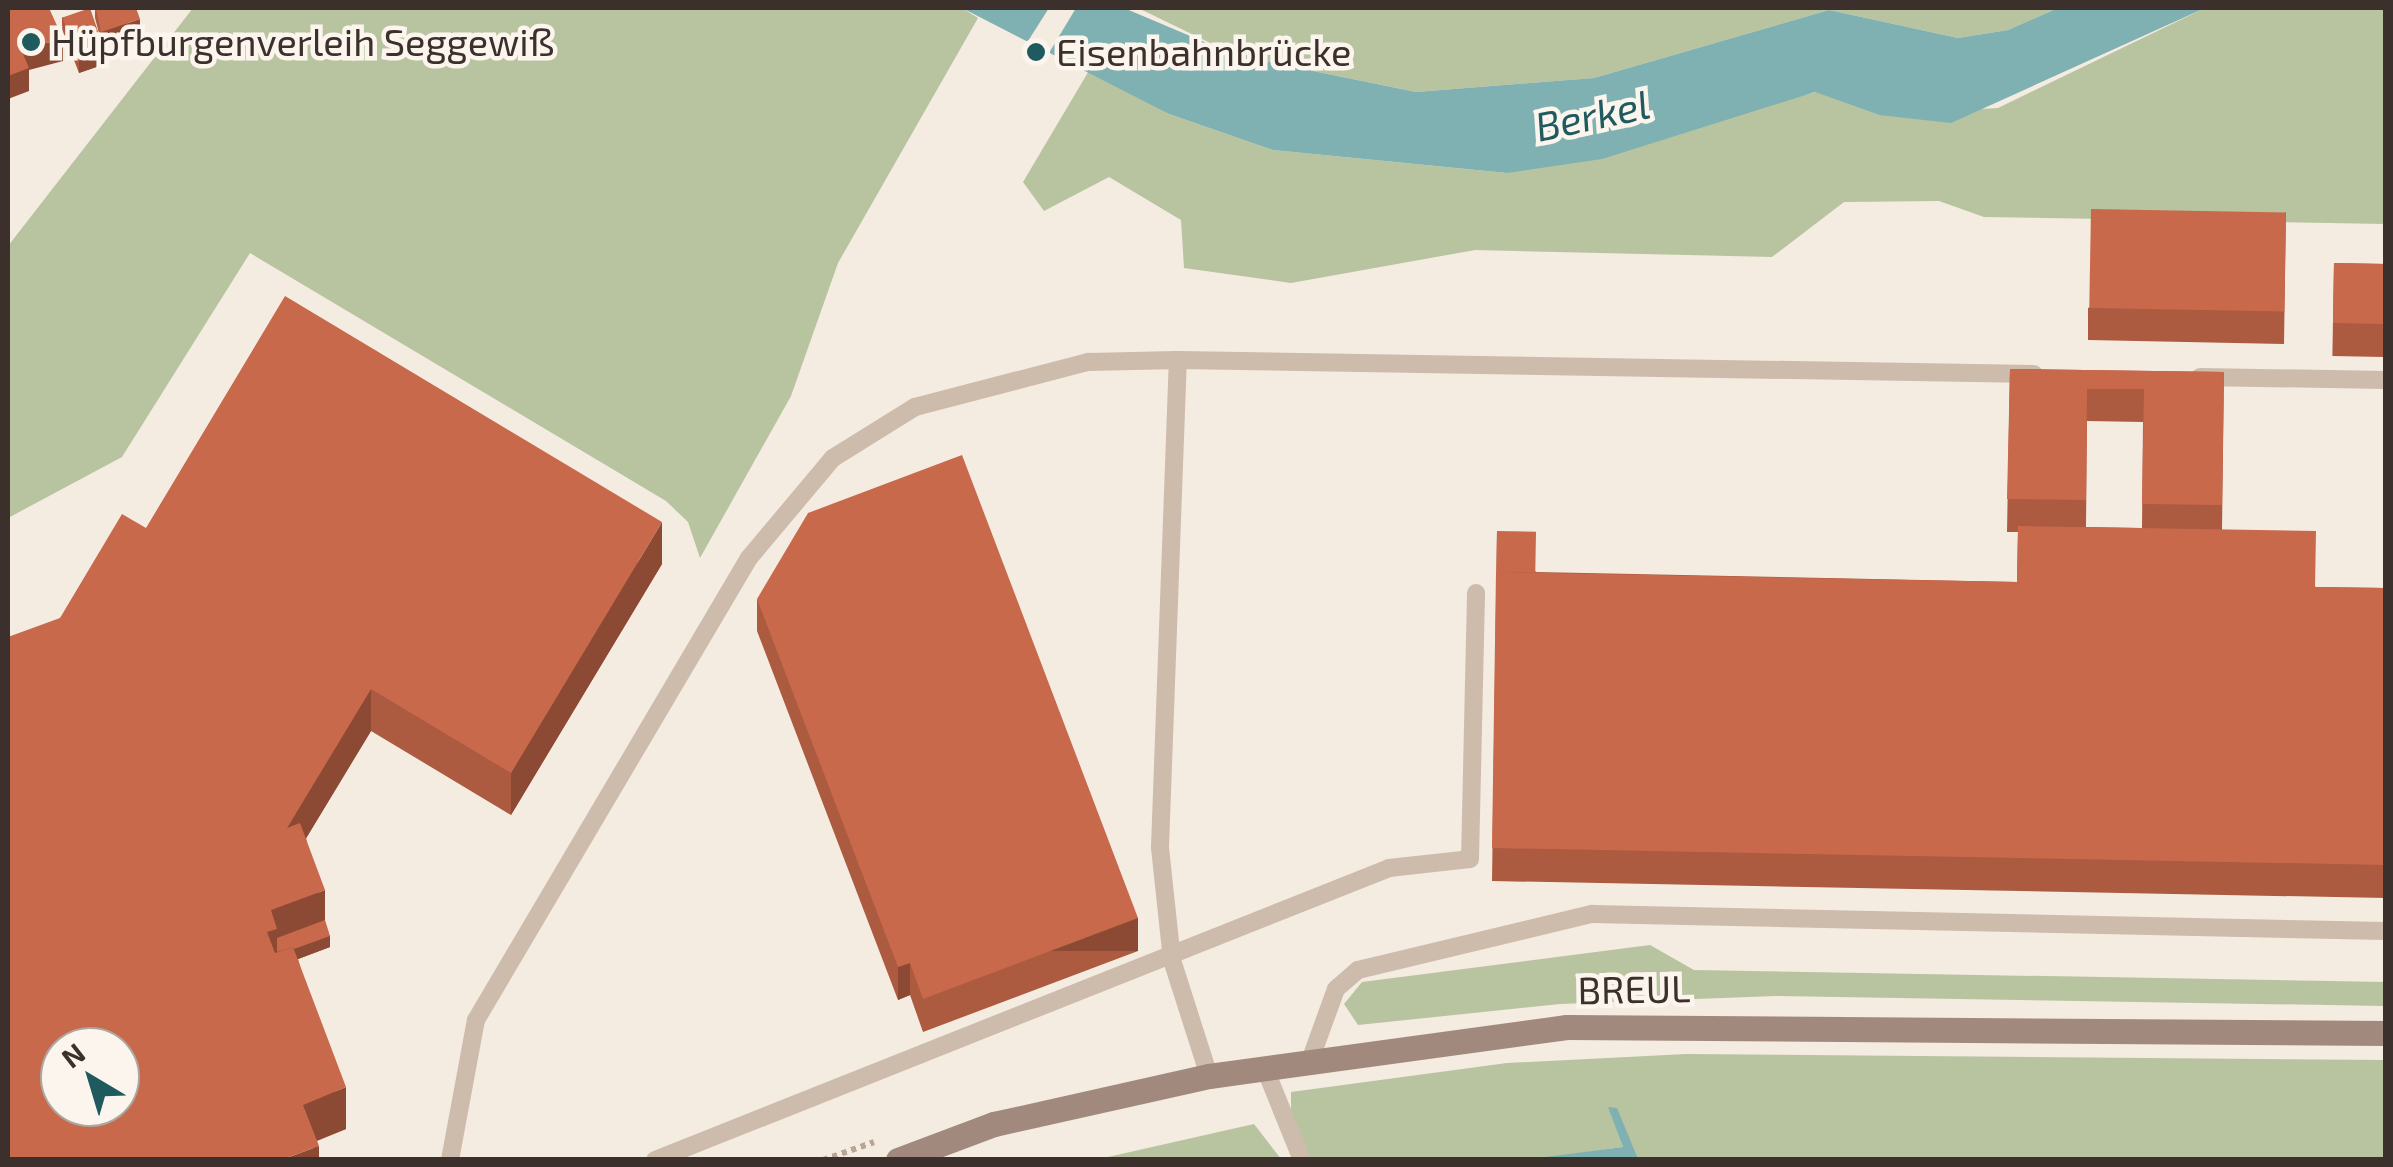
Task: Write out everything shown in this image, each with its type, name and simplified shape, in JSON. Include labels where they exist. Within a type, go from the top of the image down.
[{"type":"main road","name":"BREUL","points":[[898,1160],[994,1124],[1209,1076],[1311,1058],[1566,1027],[2386,1033]]},
{"type":"lane","points":[[450,1160],[476,1020],[750,558],[833,458],[914,407],[1088,362],[1178,360],[2049,374]]},
{"type":"lane","points":[[1178,360],[1160,846],[1172,960],[1209,1076]]},
{"type":"lane","points":[[2168,376],[2386,380]]},
{"type":"lane","points":[[655,1160],[1172,960],[1389,868],[1470,859],[1476,593]]},
{"type":"lane","points":[[1311,1058],[1336,990],[1358,970],[1592,914],[2386,931]]},
{"type":"lane","points":[[1264,1066],[1302,1160]]},
{"type":"green space","points":[[193,8],[962,8],[978,18],[838,263],[791,396],[700,558],[688,522],[666,501],[250,253],[122,457],[8,518],[8,246]]},
{"type":"green space","points":[[1138,8],[2058,8],[2008,30],[1958,38],[1829,10],[1594,78],[1416,92],[1235,55]]},
{"type":"green space","points":[[2205,8],[2385,8],[2385,224],[1984,217],[1939,201],[1844,202],[1772,257],[1475,250],[1291,283],[1184,268],[1181,220],[1109,177],[1044,211],[1023,182],[1090,69],[1169,114],[1273,150],[1507,173],[1816,92],[1879,115],[1998,108]]},
{"type":"green space","points":[[1650,945],[1694,970],[2385,982],[2385,1006],[1776,996],[1560,1004],[1358,1025],[1344,1004],[1362,982]]},
{"type":"green space","points":[[1686,1054],[2385,1060],[2385,1159],[1638,1159],[1609,1107],[1623,1147],[1530,1160],[1309,1159],[1291,1118],[1291,1092],[1507,1063]]},
{"type":"green space","points":[[1254,1124],[1281,1159],[1099,1159]]},
{"type":"water","name":"Berkel","points":[[962,8],[1124,8],[1235,55],[1416,92],[1594,78],[1829,10],[1958,38],[2008,30],[2058,8],[2205,8],[1951,123],[1879,115],[1815,92],[1602,159],[1507,173],[1273,150],[1169,114]]},
{"type":"water","points":[[1608,1107],[1617,1108],[1638,1159],[1530,1159],[1623,1147]]},
{"type":"pier","points":[[1049,8],[1076,8],[1049,53],[1028,41]]},
{"type":"building","points":[[8,8],[49,8],[63,39],[21,49],[29,68],[8,76]]},
{"type":"building","points":[[90,8],[105,51],[78,61],[63,17]]},
{"type":"building","points":[[96,8],[136,8],[140,19],[101,32]]},
{"type":"building","points":[[2091,209],[2286,212],[2284,311],[2089,308]]},
{"type":"building","points":[[2334,263],[2386,264],[2385,324],[2333,323]]},
{"type":"building","points":[[285,296],[662,522],[511,773],[371,689],[287,828],[300,823],[325,890],[271,910],[277,929],[267,932],[275,953],[293,947],[346,1087],[303,1105],[319,1146],[281,1160],[8,1160],[8,637],[60,618],[122,514],[146,528]]},
{"type":"building","points":[[2010,369],[2224,372],[2222,505],[2142,504],[2144,389],[2087,389],[2086,500],[2007,499]]},
{"type":"building","points":[[962,455],[1138,918],[923,999],[910,963],[898,967],[757,599],[808,513]]},
{"type":"building","points":[[2018,526],[2316,531],[2315,587],[2386,588],[2386,865],[1492,848],[1496,572],[2017,582]]},
{"type":"building","points":[[1497,531],[1536,532],[1535,573],[1496,572]]},
{"type":"building","points":[[325,920],[330,936],[277,952],[277,938]]},
{"type":"place","name":"Hüpfburgenverleih Seggewiß","points":[[31,42]]},
{"type":"place","name":"Eisenbahnbrücke","points":[[1036,52]]}]
